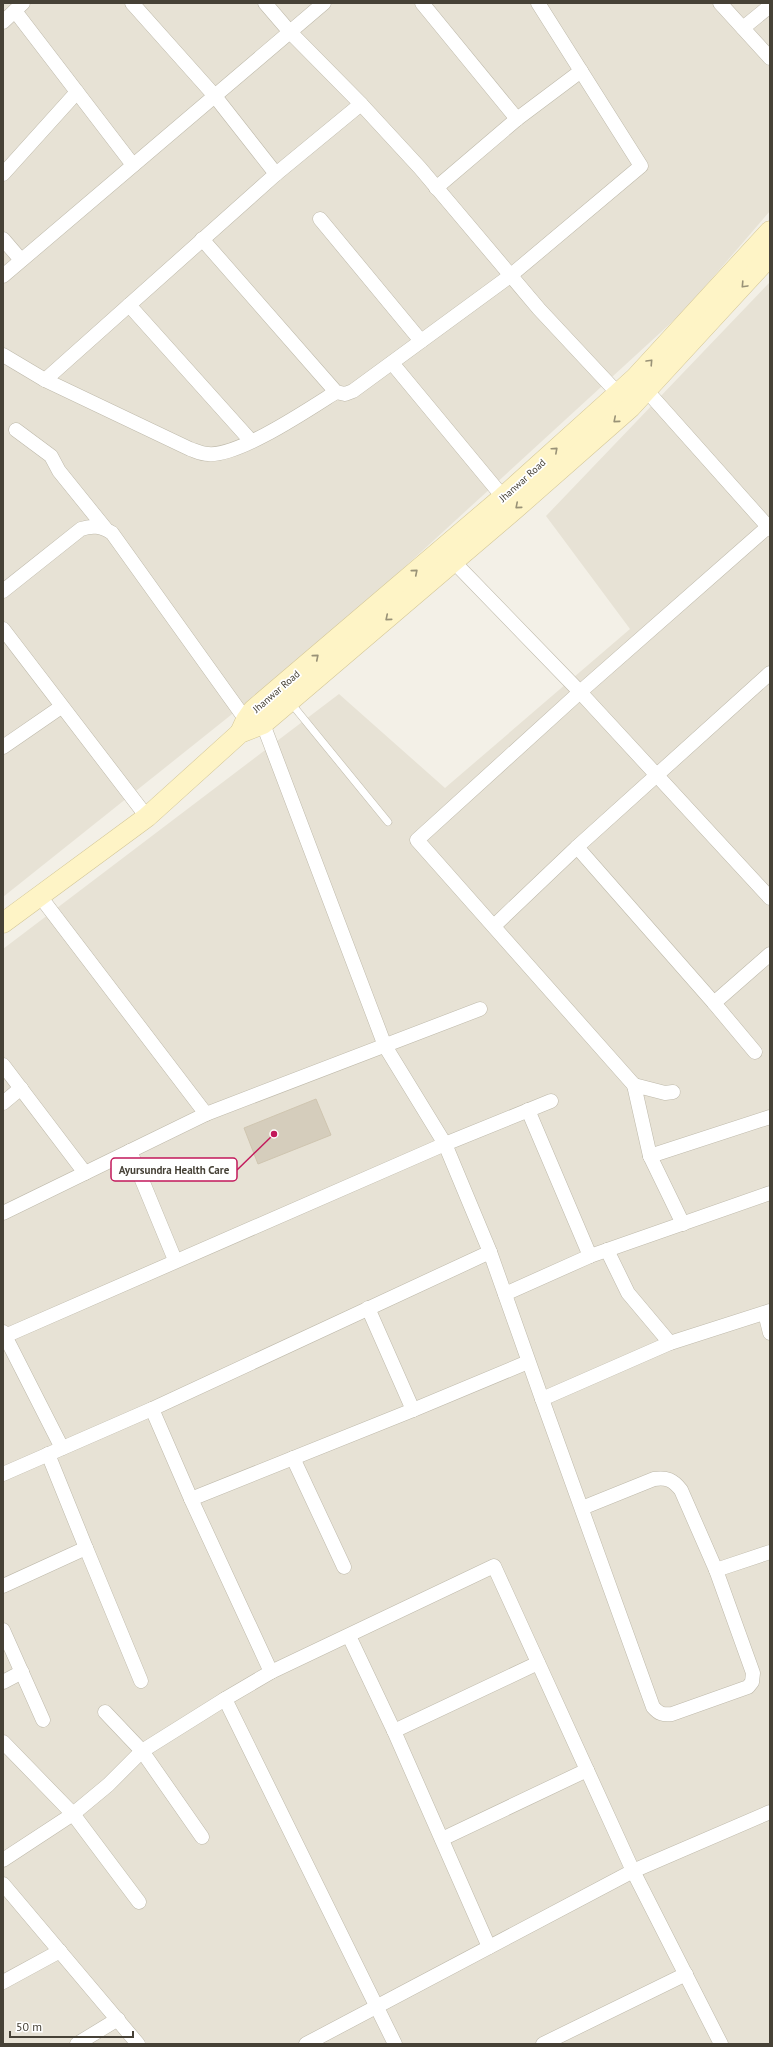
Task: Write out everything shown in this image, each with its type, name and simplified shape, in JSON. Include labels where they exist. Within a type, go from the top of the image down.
[{"type":"street","points":[[132,3],[214,95],[276,174]]},
{"type":"street","points":[[265,3],[289,31],[361,104],[436,188],[510,276],[625,400]]},
{"type":"street","points":[[3,276],[289,31],[324,3]]},
{"type":"street","points":[[422,3],[517,119]]},
{"type":"street","points":[[202,239],[336,392],[344,394],[353,392],[510,276],[641,166],[538,3]]},
{"type":"street","points":[[720,3],[770,58]]},
{"type":"street","points":[[743,28],[770,6]]},
{"type":"street","points":[[3,22],[19,7],[77,92],[133,165]]},
{"type":"street","points":[[436,188],[517,119],[581,71]]},
{"type":"street","points":[[3,174],[77,92]]},
{"type":"street","points":[[45,380],[276,174],[361,104]]},
{"type":"street","points":[[320,219],[421,341]]},
{"type":"street","name":"Jhanwar Road","points":[[250,726],[289,702],[454,562],[625,400],[635,378],[770,231]]},
{"type":"street","points":[[3,239],[21,260]]},
{"type":"street","name":"Jhanwar Road","points":[[250,726],[253,710],[503,497],[625,400],[647,390],[770,256]]},
{"type":"street","points":[[129,305],[251,441]]},
{"type":"street","points":[[3,356],[45,380],[196,451],[208,454],[225,452],[251,441],[336,392]]},
{"type":"street","points":[[392,363],[503,497]]},
{"type":"street","points":[[647,390],[769,527],[580,692],[417,840],[634,1084],[650,1156],[683,1224]]},
{"type":"street","points":[[16,430],[51,456],[59,471],[105,528]]},
{"type":"street","points":[[3,591],[81,529],[97,526],[105,528],[112,532],[250,726],[385,1046],[445,1144],[490,1252],[528,1362],[653,1707],[658,1713],[665,1715],[748,1687],[752,1682],[753,1673],[716,1570],[681,1490],[674,1482],[665,1477],[654,1479],[582,1508]]},
{"type":"street","points":[[454,562],[580,692],[770,898]]},
{"type":"street","points":[[3,629],[61,707],[147,817]]},
{"type":"street","points":[[494,926],[577,846],[770,673]]},
{"type":"street","points":[[3,747],[61,707]]},
{"type":"street","points":[[3,923],[39,895],[147,817],[250,726]]},
{"type":"street","points":[[577,846],[755,1052]]},
{"type":"street","points":[[39,895],[206,1114]]},
{"type":"street","points":[[714,1003],[770,954]]},
{"type":"street","points":[[3,1213],[206,1114],[480,1009]]},
{"type":"street","points":[[3,1065],[85,1173]]},
{"type":"street","points":[[634,1084],[665,1093],[673,1092]]},
{"type":"street","points":[[3,1103],[21,1088]]},
{"type":"street","points":[[62,1448],[4,1334],[445,1144],[551,1101]]},
{"type":"street","points":[[528,1110],[590,1256]]},
{"type":"street","points":[[650,1156],[770,1118]]},
{"type":"street","points":[[130,1151],[175,1260]]},
{"type":"street","points":[[505,1294],[590,1256],[770,1193]]},
{"type":"street","points":[[608,1250],[628,1293],[670,1343]]},
{"type":"street","points":[[3,1474],[152,1409],[490,1252]]},
{"type":"street","points":[[368,1308],[413,1410]]},
{"type":"street","points":[[542,1399],[670,1343],[767,1312],[770,1333]]},
{"type":"street","points":[[191,1499],[528,1362]]},
{"type":"street","points":[[152,1409],[191,1499],[272,1672]]},
{"type":"street","points":[[48,1454],[141,1680]]},
{"type":"street","points":[[293,1458],[344,1567]]},
{"type":"street","points":[[3,1586],[86,1548]]},
{"type":"street","points":[[716,1570],[770,1552]]},
{"type":"street","points":[[3,1860],[73,1814],[108,1785],[142,1751],[224,1699],[272,1672],[494,1566],[633,1871],[721,2044]]},
{"type":"street","points":[[3,1630],[43,1720]]},
{"type":"street","points":[[349,1636],[394,1731],[489,1947]]},
{"type":"street","points":[[394,1731],[538,1663]]},
{"type":"street","points":[[3,1682],[22,1672]]},
{"type":"street","points":[[224,1699],[395,2044]]},
{"type":"street","points":[[105,1712],[142,1751],[202,1837]]},
{"type":"street","points":[[3,1742],[73,1814],[139,1902]]},
{"type":"street","points":[[442,1839],[587,1770]]},
{"type":"street","points":[[306,2044],[633,1871],[770,1812]]},
{"type":"street","points":[[3,1884],[138,2044]]},
{"type":"street","points":[[3,1982],[60,1951]]},
{"type":"street","points":[[543,2044],[686,1974]]},
{"type":"street","points":[[77,2044],[118,2019]]},
{"type":"lane","points":[[289,702],[388,822]]},
{"type":"shaded area","points":[[3,3],[770,3],[770,211],[684,311],[325,640],[3,897]]},
{"type":"shaded area","points":[[770,282],[770,2044],[3,2044],[3,949],[339,694],[445,788],[630,629],[546,516]]},
{"type":"building","points":[[316,1099],[331,1135],[258,1164],[244,1128]]},
{"type":"place","name":"Ayursundra Health Care","points":[[274,1134]]}]
